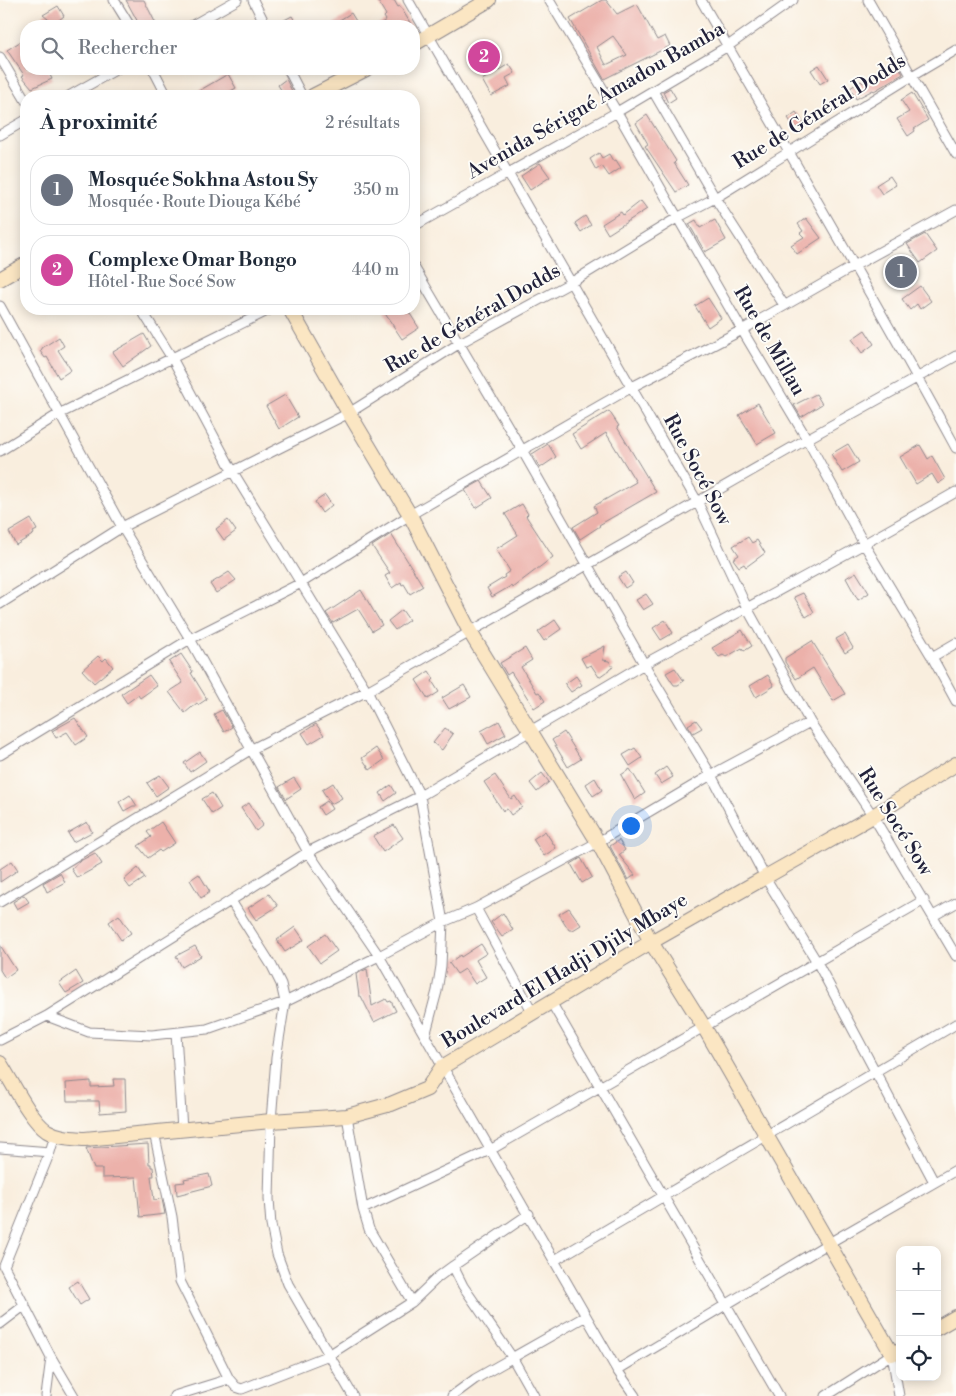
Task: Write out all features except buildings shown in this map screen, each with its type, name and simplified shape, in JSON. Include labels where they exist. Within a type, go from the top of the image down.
[{"type":"street","points":[[114,0],[126,20]]},
{"type":"street","points":[[202,20],[237,0]]},
{"type":"street","points":[[253,0],[263,20]]},
{"type":"street","name":"Rue Socé Sow","points":[[408,0],[419,20]]},
{"type":"street","points":[[420,41],[489,0]]},
{"type":"street","name":"Rue de Millau","points":[[549,0],[617,112],[807,439],[864,544],[932,657],[956,701]]},
{"type":"street","points":[[701,0],[789,151],[956,448]]},
{"type":"street","name":"Avenida Sérigné Amadou Bamba","points":[[420,223],[653,91],[728,46],[793,0]]},
{"type":"street","points":[[868,0],[956,154]]},
{"type":"street","name":"Rue Socé Sow","points":[[420,21],[698,503],[748,608],[810,722],[873,816],[956,956]]},
{"type":"street","name":"Rue de Général Dodds","points":[[0,604],[122,527],[349,413],[460,343],[572,282],[677,218],[715,198],[956,50]]},
{"type":"street","points":[[0,57],[20,91]]},
{"type":"street","points":[[80,90],[106,75]]},
{"type":"street","points":[[156,75],[164,90]]},
{"type":"street","points":[[291,75],[299,90]]},
{"type":"street","points":[[325,90],[354,75]]},
{"type":"street","points":[[653,91],[715,198],[784,305]]},
{"type":"street","points":[[0,135],[20,123]]},
{"type":"street","points":[[0,755],[190,639],[301,583],[410,515],[632,387],[742,330],[956,210]]},
{"type":"street","points":[[0,279],[20,267]]},
{"type":"street","points":[[420,277],[522,450],[644,664],[711,775],[765,877],[817,962],[934,1182]]},
{"type":"street","points":[[0,306],[122,527],[190,639],[308,852],[379,956],[617,1370],[635,1396]]},
{"type":"street","points":[[145,315],[172,358],[233,472],[367,691],[420,796],[443,922],[441,966],[437,991],[425,1036]]},
{"type":"street","points":[[0,451],[59,414],[259,315]]},
{"type":"street","points":[[293,315],[410,515],[470,632],[598,842],[651,942],[704,1027],[829,1243],[896,1352],[826,1396]]},
{"type":"street","points":[[0,902],[250,750],[367,691],[807,439],[956,356]]},
{"type":"street","points":[[0,1040],[47,1016],[308,852],[420,796],[644,664],[956,492]]},
{"type":"street","points":[[932,657],[956,643]]},
{"type":"street","points":[[47,1016],[89,1032],[152,1035],[207,1029],[285,1002],[443,922],[476,908],[598,842],[711,775],[810,722]]},
{"type":"street","name":"Boulevard El Hadji Djily Mbaye","points":[[0,1063],[36,1120],[47,1131],[69,1138],[85,1139],[271,1121],[348,1116],[391,1104],[427,1089],[442,1067],[651,942],[873,816],[956,764]]},
{"type":"street","points":[[363,1209],[492,1150],[924,900]]},
{"type":"street","points":[[230,901],[275,972],[281,984],[285,1002],[276,1058],[271,1121],[269,1199],[276,1254],[288,1284],[353,1396]]},
{"type":"street","points":[[933,916],[956,903]]},
{"type":"street","points":[[476,908],[533,1013]]},
{"type":"street","points":[[550,1002],[779,1396]]},
{"type":"street","points":[[555,1260],[956,1024]]},
{"type":"street","points":[[176,1033],[182,1130]]},
{"type":"street","points":[[348,1116],[363,1209],[371,1234],[412,1302]]},
{"type":"street","points":[[154,1132],[172,1217],[180,1281],[229,1379],[236,1387],[242,1389],[329,1355],[412,1302],[438,1277],[529,1214]]},
{"type":"street","points":[[55,1134],[50,1152],[2,1266],[74,1396]]},
{"type":"street","points":[[0,1148],[50,1152]]},
{"type":"street","points":[[617,1370],[829,1243],[956,1170]]},
{"type":"street","points":[[453,1266],[463,1286],[512,1356],[534,1396]]},
{"type":"street","points":[[0,1324],[25,1306]]},
{"type":"street","points":[[452,1396],[512,1356],[586,1316]]},
{"type":"street","points":[[941,1326],[956,1318]]},
{"type":"street","points":[[46,1396],[51,1357]]},
{"type":"street","points":[[174,1396],[229,1379]]},
{"type":"street","points":[[898,1381],[899,1396]]},
{"type":"place","name":"Complexe Omar Bongo","points":[[484,57]]},
{"type":"place","name":"Mosquée Sokhna Astou Sy","points":[[901,272]]}]
